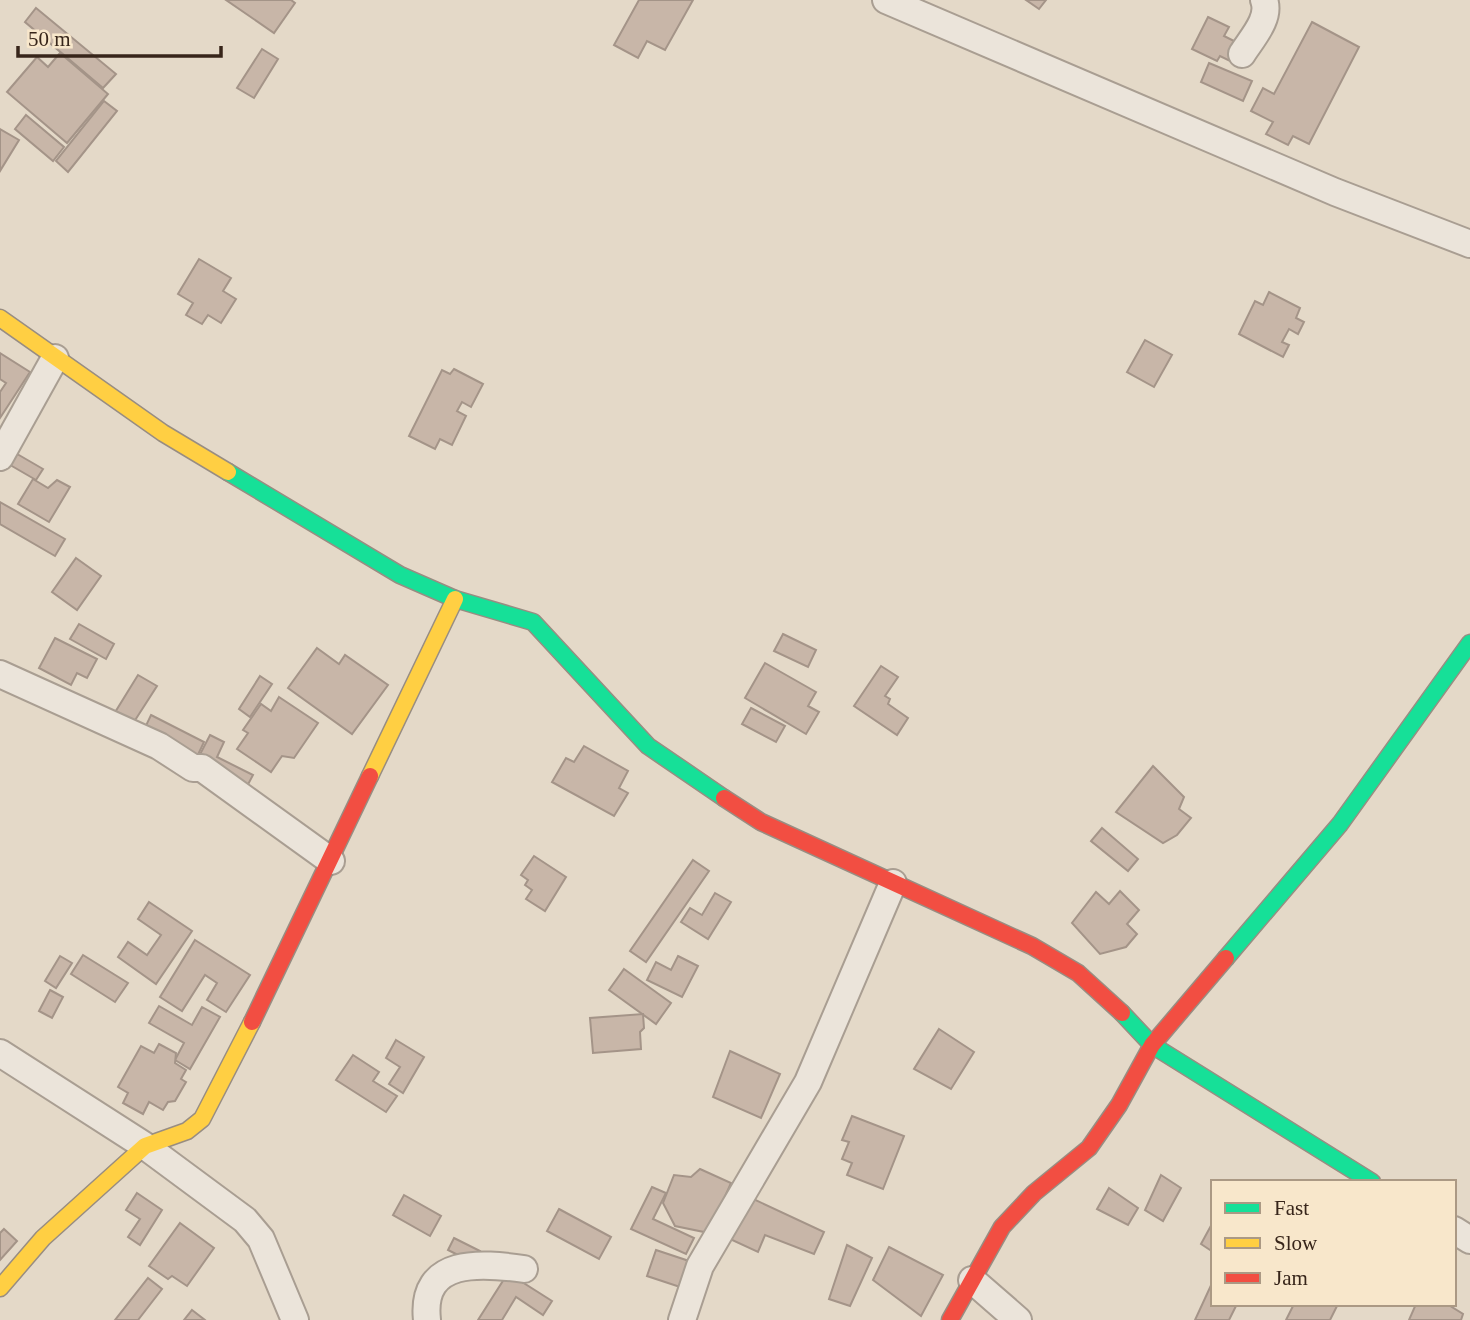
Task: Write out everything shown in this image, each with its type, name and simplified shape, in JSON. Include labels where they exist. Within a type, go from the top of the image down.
[{"type":"street","points":[[886,0],[1335,191],[1470,244]]},
{"type":"street","points":[[1242,54],[1265,18],[1267,7],[1264,0]]},
{"type":"street","points":[[0,318],[163,433],[400,575],[455,599],[533,622],[648,746],[685,773],[761,822],[1032,946],[1078,974],[1107,997],[1152,1045],[1369,1180]]},
{"type":"street","points":[[0,457],[55,358]]},
{"type":"street","points":[[0,1288],[43,1238],[145,1146],[187,1131],[202,1119],[331,861],[455,599]]},
{"type":"street","points":[[950,1320],[1002,1227],[1034,1193],[1089,1148],[1119,1105],[1152,1045],[1340,824],[1470,643]]},
{"type":"street","points":[[0,674],[159,746],[193,768],[202,768],[331,861]]},
{"type":"street","points":[[682,1320],[700,1266],[808,1082],[893,883]]},
{"type":"street","points":[[0,1052],[145,1146],[245,1220],[261,1239],[295,1320]]},
{"type":"street","points":[[427,1320],[430,1295],[437,1279],[446,1272],[459,1266],[524,1269]]},
{"type":"street","points":[[972,1280],[1018,1320]]},
{"type":"building","points":[[226,0],[291,0],[295,3],[274,33]]},
{"type":"building","points":[[639,0],[693,0],[665,50],[647,41],[638,58],[614,45]]},
{"type":"building","points":[[1026,0],[1046,0],[1039,9]]},
{"type":"building","points":[[36,8],[116,74],[103,88],[25,22]]},
{"type":"building","points":[[1208,17],[1229,27],[1224,36],[1238,43],[1230,61],[1220,56],[1217,61],[1192,49]]},
{"type":"building","points":[[1312,22],[1359,47],[1309,144],[1293,136],[1288,145],[1266,134],[1273,122],[1251,111],[1263,88],[1274,94]]},
{"type":"building","points":[[262,49],[278,59],[254,98],[237,88]]},
{"type":"building","points":[[60,53],[108,94],[67,143],[7,92],[37,57],[48,67]]},
{"type":"building","points":[[1209,63],[1252,81],[1243,101],[1201,82]]},
{"type":"building","points":[[104,101],[117,111],[68,172],[56,161]]},
{"type":"building","points":[[26,115],[64,147],[53,161],[15,129]]},
{"type":"building","points":[[0,129],[19,140],[0,171]]},
{"type":"building","points":[[199,259],[231,278],[223,291],[236,299],[221,323],[208,315],[202,324],[186,315],[193,303],[178,294]]},
{"type":"building","points":[[1269,292],[1300,308],[1296,318],[1304,322],[1298,334],[1289,329],[1282,342],[1289,345],[1283,357],[1239,334],[1255,301],[1263,305]]},
{"type":"building","points":[[1145,340],[1172,355],[1154,387],[1127,372]]},
{"type":"building","points":[[0,353],[30,372],[0,418],[0,392],[6,383],[0,379]]},
{"type":"building","points":[[454,369],[483,384],[471,407],[462,402],[457,411],[466,416],[452,445],[440,439],[435,449],[409,436],[442,370],[450,374]]},
{"type":"building","points":[[12,451],[43,469],[36,480],[5,462]]},
{"type":"building","points":[[33,479],[48,488],[57,480],[70,487],[49,522],[18,504]]},
{"type":"building","points":[[0,502],[65,539],[55,556],[0,524]]},
{"type":"building","points":[[76,558],[101,576],[77,610],[52,592]]},
{"type":"building","points":[[79,624],[114,644],[106,659],[70,639]]},
{"type":"building","points":[[783,634],[816,650],[808,667],[774,651]]},
{"type":"building","points":[[55,638],[97,659],[87,678],[77,673],[71,685],[39,668]]},
{"type":"building","points":[[317,648],[339,664],[345,655],[388,685],[352,734],[288,688]]},
{"type":"building","points":[[765,663],[816,692],[808,706],[819,712],[806,734],[745,698]]},
{"type":"building","points":[[881,666],[898,677],[885,696],[890,699],[888,704],[908,718],[897,735],[854,706]]},
{"type":"building","points":[[138,675],[157,686],[132,725],[114,714]]},
{"type":"building","points":[[260,676],[272,684],[250,717],[239,709]]},
{"type":"building","points":[[279,697],[318,723],[294,758],[282,756],[271,772],[237,749],[248,733],[243,730],[261,704],[271,711]]},
{"type":"building","points":[[751,708],[785,726],[776,742],[742,724]]},
{"type":"building","points":[[151,715],[204,742],[195,761],[142,734]]},
{"type":"building","points":[[210,735],[224,742],[217,757],[253,775],[243,794],[193,768]]},
{"type":"building","points":[[584,746],[628,771],[619,788],[628,793],[614,816],[552,782],[566,758],[574,762]]},
{"type":"building","points":[[1153,766],[1184,797],[1179,809],[1191,818],[1177,835],[1163,843],[1116,812]]},
{"type":"building","points":[[1102,828],[1138,859],[1128,871],[1091,841]]},
{"type":"building","points":[[534,856],[566,877],[545,911],[526,899],[532,890],[525,885],[528,880],[521,875]]},
{"type":"building","points":[[693,860],[709,871],[646,962],[630,951]]},
{"type":"building","points":[[1120,891],[1139,910],[1127,924],[1137,934],[1126,947],[1100,954],[1072,923],[1096,892],[1109,904]]},
{"type":"building","points":[[715,893],[731,902],[708,939],[681,922],[690,908],[702,915]]},
{"type":"building","points":[[149,902],[192,931],[156,984],[118,957],[128,942],[147,955],[161,935],[138,919]]},
{"type":"building","points":[[195,940],[250,975],[226,1012],[207,1000],[217,983],[205,975],[182,1011],[160,997]]},
{"type":"building","points":[[83,955],[128,983],[115,1002],[71,974]]},
{"type":"building","points":[[60,956],[72,963],[56,988],[45,981]]},
{"type":"building","points":[[678,956],[698,966],[682,997],[647,980],[656,962],[671,970]]},
{"type":"building","points":[[624,969],[671,1003],[656,1024],[609,990]]},
{"type":"building","points":[[50,990],[63,997],[52,1018],[39,1011]]},
{"type":"building","points":[[159,1006],[192,1025],[202,1007],[220,1017],[190,1069],[175,1060],[184,1043],[149,1023]]},
{"type":"building","points":[[643,1014],[641,1049],[593,1053],[590,1018]]},
{"type":"building","points":[[939,1029],[974,1052],[951,1089],[914,1069]]},
{"type":"building","points":[[396,1040],[424,1057],[403,1093],[389,1084],[400,1067],[386,1058]]},
{"type":"building","points":[[159,1044],[176,1053],[175,1063],[186,1070],[181,1079],[186,1082],[175,1101],[168,1102],[163,1110],[149,1102],[143,1114],[123,1103],[128,1093],[118,1087],[141,1046],[154,1053]]},
{"type":"building","points":[[730,1051],[780,1074],[761,1118],[713,1097]]},
{"type":"building","points":[[353,1055],[379,1072],[373,1081],[397,1096],[386,1112],[336,1080]]},
{"type":"building","points":[[852,1116],[904,1136],[883,1189],[847,1175],[852,1163],[842,1159],[849,1142],[842,1140]]},
{"type":"building","points":[[700,1169],[731,1183],[709,1233],[675,1226],[663,1203],[674,1175],[691,1177]]},
{"type":"building","points":[[1161,1175],[1181,1188],[1163,1221],[1145,1210]]},
{"type":"building","points":[[652,1187],[666,1193],[653,1219],[694,1238],[686,1254],[631,1229]]},
{"type":"building","points":[[1109,1188],[1138,1208],[1128,1225],[1097,1209]]},
{"type":"building","points":[[137,1193],[162,1210],[140,1245],[128,1237],[140,1219],[126,1210]]},
{"type":"building","points":[[404,1195],[441,1216],[430,1236],[393,1215]]},
{"type":"building","points":[[749,1197],[824,1232],[814,1254],[765,1235],[758,1252],[730,1239]]},
{"type":"building","points":[[559,1209],[611,1237],[599,1259],[547,1231]]},
{"type":"building","points":[[180,1223],[214,1248],[187,1286],[172,1276],[168,1279],[149,1266]]},
{"type":"building","points":[[1211,1226],[1211,1251],[1201,1244]]},
{"type":"building","points":[[4,1229],[17,1241],[0,1260],[0,1233]]},
{"type":"building","points":[[454,1238],[480,1251],[467,1278],[462,1257],[448,1250]]},
{"type":"building","points":[[847,1245],[872,1258],[850,1306],[829,1299]]},
{"type":"building","points":[[889,1247],[943,1275],[921,1316],[873,1280]]},
{"type":"building","points":[[656,1250],[689,1261],[680,1287],[647,1276]]},
{"type":"building","points":[[508,1273],[552,1301],[543,1315],[516,1297],[502,1320],[478,1320]]},
{"type":"building","points":[[148,1278],[162,1289],[138,1320],[115,1320]]},
{"type":"building","points":[[1211,1285],[1211,1306],[1236,1306],[1229,1320],[1195,1320]]},
{"type":"building","points":[[1293,1306],[1337,1306],[1330,1320],[1286,1320]]},
{"type":"building","points":[[1415,1306],[1450,1306],[1463,1314],[1461,1320],[1409,1320]]},
{"type":"building","points":[[192,1310],[205,1320],[184,1320]]},
{"type":"traffic: fast","points":[[228,472],[400,575],[455,599],[533,622],[648,746],[724,798]]},
{"type":"traffic: fast","points":[[1226,958],[1340,824],[1470,643]]},
{"type":"traffic: fast","points":[[1122,1013],[1152,1045],[1369,1180]]},
{"type":"traffic: slow","points":[[0,318],[163,433],[228,472]]},
{"type":"traffic: slow","points":[[370,776],[455,599]]},
{"type":"traffic: slow","points":[[0,1288],[43,1238],[145,1146],[187,1131],[202,1119],[252,1022]]},
{"type":"traffic: jam","points":[[252,1022],[370,776]]},
{"type":"traffic: jam","points":[[724,798],[761,822],[1032,946],[1078,973],[1122,1013]]},
{"type":"traffic: jam","points":[[950,1320],[1002,1227],[1034,1193],[1089,1148],[1119,1105],[1152,1045],[1226,958]]}]
